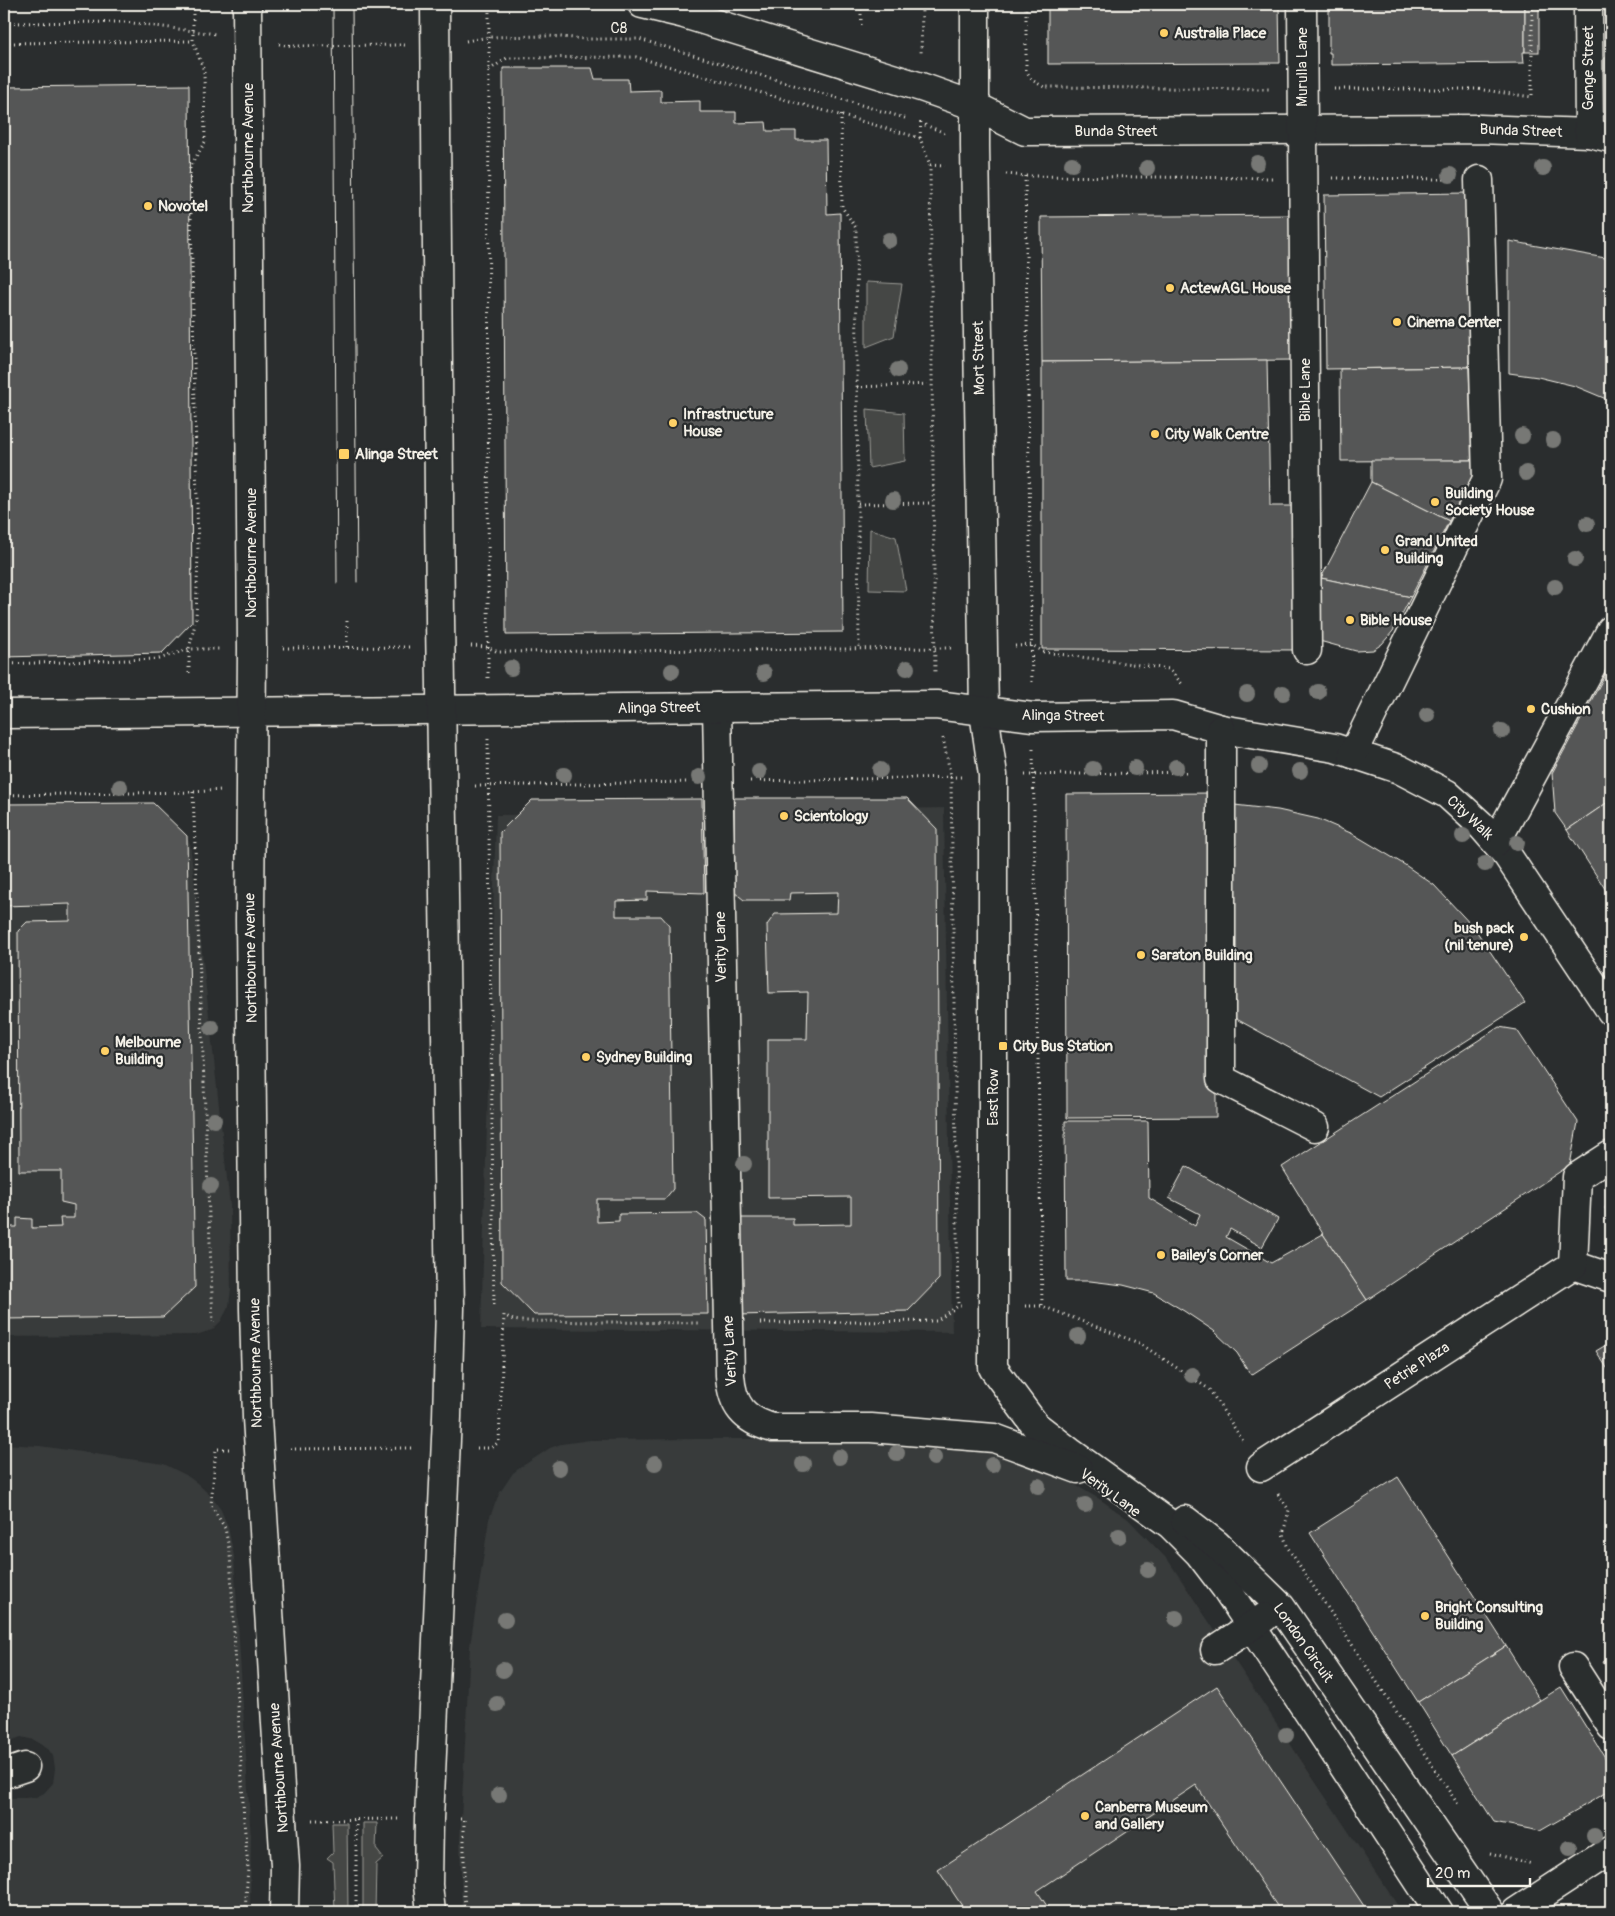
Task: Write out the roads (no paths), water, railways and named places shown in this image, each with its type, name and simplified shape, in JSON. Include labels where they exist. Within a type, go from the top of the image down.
[{"type":"main road","name":"Northbourne Avenue","points":[[247,4],[252,648],[250,713],[250,920],[256,1418],[285,1866],[284,1912]]},
{"type":"main road","points":[[431,1912],[428,1885],[429,1819],[450,1308],[435,4]]},
{"type":"main road","name":"Bunda Street","points":[[642,4],[684,14],[921,87],[975,106],[1025,131],[1479,129],[1600,135]]},
{"type":"main road","name":"Mort Street","points":[[975,4],[975,146],[984,712]]},
{"type":"main road","name":"Murulla Lane","points":[[1302,4],[1302,130]]},
{"type":"main road","name":"Genge Street","points":[[1588,4],[1600,135]]},
{"type":"main road","name":"Bible Lane","points":[[1302,130],[1307,650]]},
{"type":"main road","points":[[1353,754],[1488,479],[1479,180]]},
{"type":"main road","points":[[1496,842],[1611,630]]},
{"type":"main road","name":"Alinga Street","points":[[4,714],[936,705],[1033,717],[1173,716],[1221,729]]},
{"type":"main road","name":"Verity Lane","points":[[717,707],[728,1323],[731,1391],[737,1405],[746,1416],[758,1424],[773,1428],[871,1428],[994,1438],[1081,1470],[1138,1512],[1169,1542],[1202,1584],[1250,1626]]},
{"type":"main road","name":"East Row","points":[[984,712],[993,775],[993,1368]]},
{"type":"main road","points":[[1221,729],[1221,1079],[1314,1127]]},
{"type":"main road","name":"City Walk","points":[[1221,729],[1334,748],[1398,769],[1447,794],[1480,824],[1507,855],[1611,1011]]},
{"type":"main road","points":[[1611,1155],[1577,1177],[1573,1265],[1611,1278]]},
{"type":"main road","name":"Petrie Plaza","points":[[1261,1468],[1573,1265]]},
{"type":"main road","points":[[993,1368],[1034,1425],[1171,1525],[1199,1553],[1225,1587],[1439,1912]]},
{"type":"main road","name":"London Circuit","points":[[993,1368],[1041,1416],[1216,1544],[1281,1607],[1490,1912]]},
{"type":"main road","points":[[1215,1650],[1281,1607]]},
{"type":"main road","points":[[1573,1667],[1611,1726]]},
{"type":"main road","points":[[1516,1912],[1611,1850]]},
{"type":"tram line","points":[[333,4],[337,583]]},
{"type":"tram line","points":[[352,4],[357,582]]},
{"type":"place","name":"Australia Place","points":[[1164,33]]},
{"type":"place","name":"Novotel","points":[[148,206]]},
{"type":"place","name":"ActewAGL House","points":[[1170,288]]},
{"type":"place","name":"Cinema Center","points":[[1397,322]]},
{"type":"place","name":"Infrastructure House","points":[[673,423]]},
{"type":"place","name":"City Walk Centre","points":[[1155,434]]},
{"type":"place","name":"Alinga Street","points":[[344,454]]},
{"type":"place","name":"Building Society House","points":[[1435,502]]},
{"type":"place","name":"Grand United Building","points":[[1385,550]]},
{"type":"place","name":"Bible House","points":[[1350,620]]},
{"type":"place","name":"Cushion","points":[[1531,709]]},
{"type":"place","name":"Scientology","points":[[784,816]]},
{"type":"place","name":"bush pack (nil tenure)","points":[[1524,937]]},
{"type":"place","name":"Saraton Building","points":[[1141,955]]},
{"type":"place","name":"City Bus Station","points":[[1003,1046]]},
{"type":"place","name":"Melbourne Building","points":[[105,1051]]},
{"type":"place","name":"Sydney Building","points":[[586,1057]]},
{"type":"place","name":"Bailey’s Corner","points":[[1161,1255]]},
{"type":"place","name":"Bright Consulting Building","points":[[1425,1616]]},
{"type":"place","name":"Canberra Museum and Gallery","points":[[1085,1816]]}]
